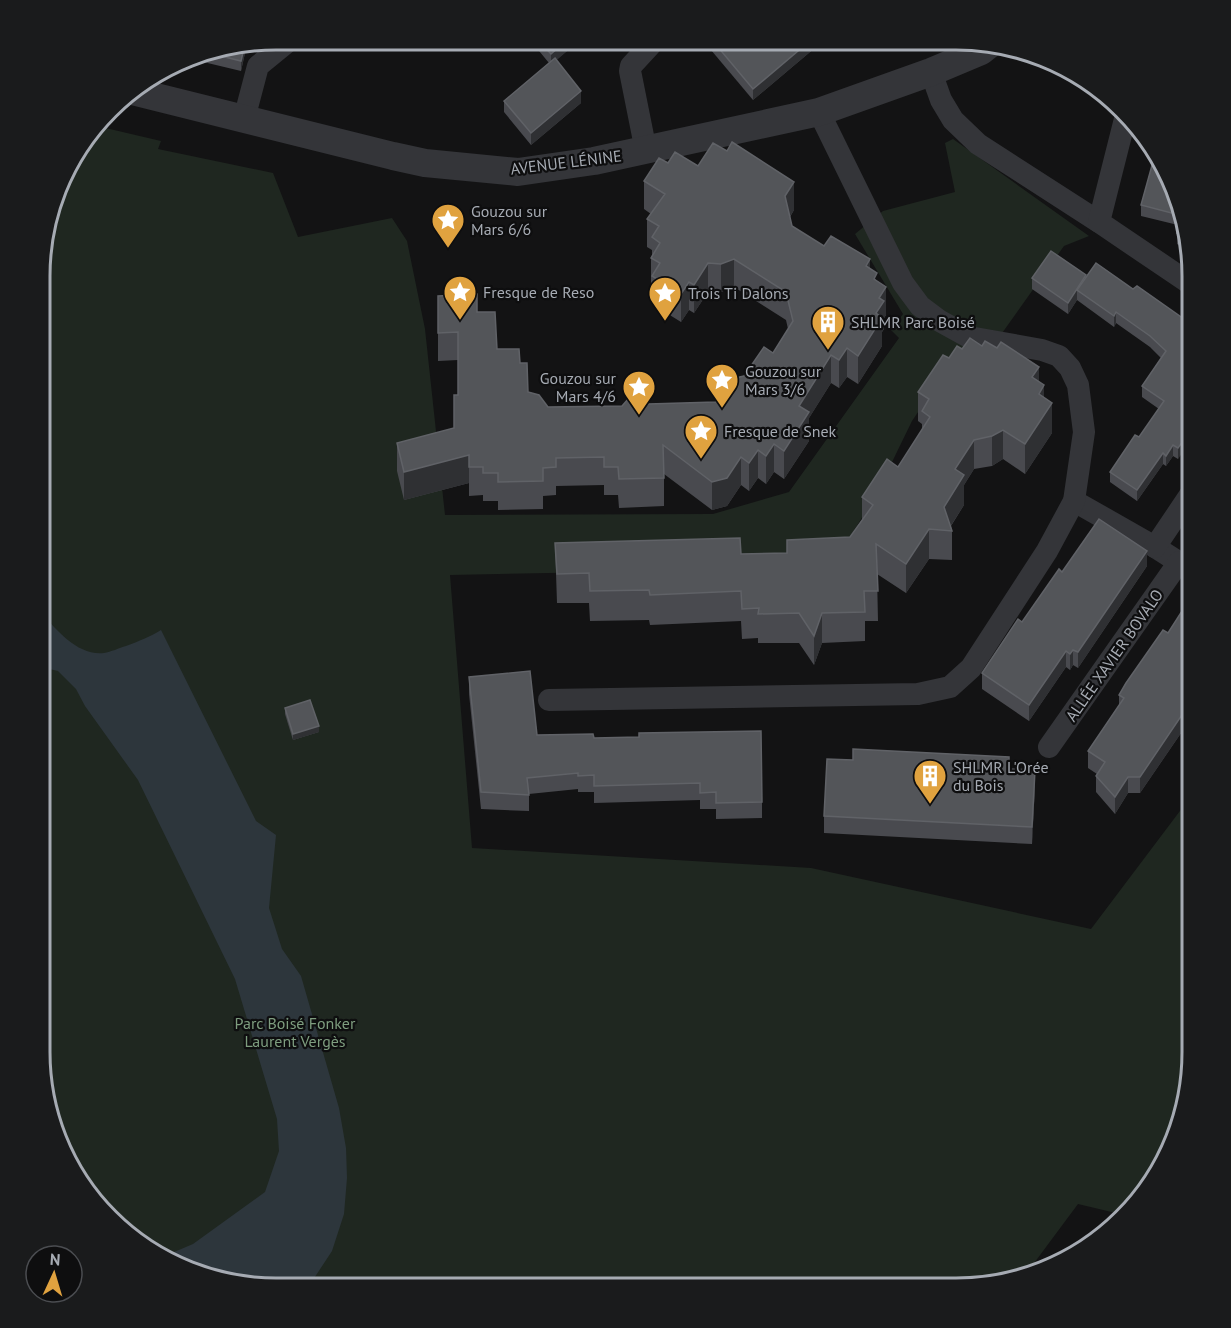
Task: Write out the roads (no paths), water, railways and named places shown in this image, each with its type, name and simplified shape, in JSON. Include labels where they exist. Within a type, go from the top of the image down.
[{"type":"street","points":[[244,119],[258,66],[278,50]]},
{"type":"street","points":[[646,50],[631,66],[630,71],[646,151]]},
{"type":"street","name":"AVENUE LÉNINE","points":[[142,93],[425,163],[518,172],[646,151],[819,112],[931,72],[981,51]]},
{"type":"street","points":[[931,72],[941,100],[953,120],[978,144],[1182,279]]},
{"type":"street","points":[[549,700],[918,694],[950,687],[971,668],[1047,551],[1074,501],[1084,432],[1078,385],[1070,368],[1059,356],[1042,350],[969,337],[940,321],[920,306],[903,283],[819,112]]},
{"type":"street","points":[[1099,222],[1123,125]]},
{"type":"street","name":"ALLÉE XAVIER BOVALO","points":[[1074,501],[1182,564]]},
{"type":"street","points":[[1155,547],[1182,506]]},
{"type":"street","name":"ALLÉE XAVIER BOVALO","points":[[1049,747],[1182,570]]},
{"type":"place","name":"Gouzou sur Mars 6/6","points":[[448,249]]},
{"type":"place","name":"Fresque de Reso","points":[[460,321]]},
{"type":"place","name":"Trois Ti Dalons","points":[[665,322]]},
{"type":"place","name":"SHLMR Parc Boisé","points":[[828,351]]},
{"type":"place","name":"Gouzou sur Mars 3/6","points":[[722,409]]},
{"type":"place","name":"Gouzou sur Mars 4/6","points":[[639,416]]},
{"type":"place","name":"Fresque de Snek","points":[[701,460]]},
{"type":"place","name":"SHLMR L'Orée du Bois","points":[[930,805]]},
{"type":"park label","name":"Parc Boisé Fonker Laurent Vergès","points":[[295,1032]]}]
